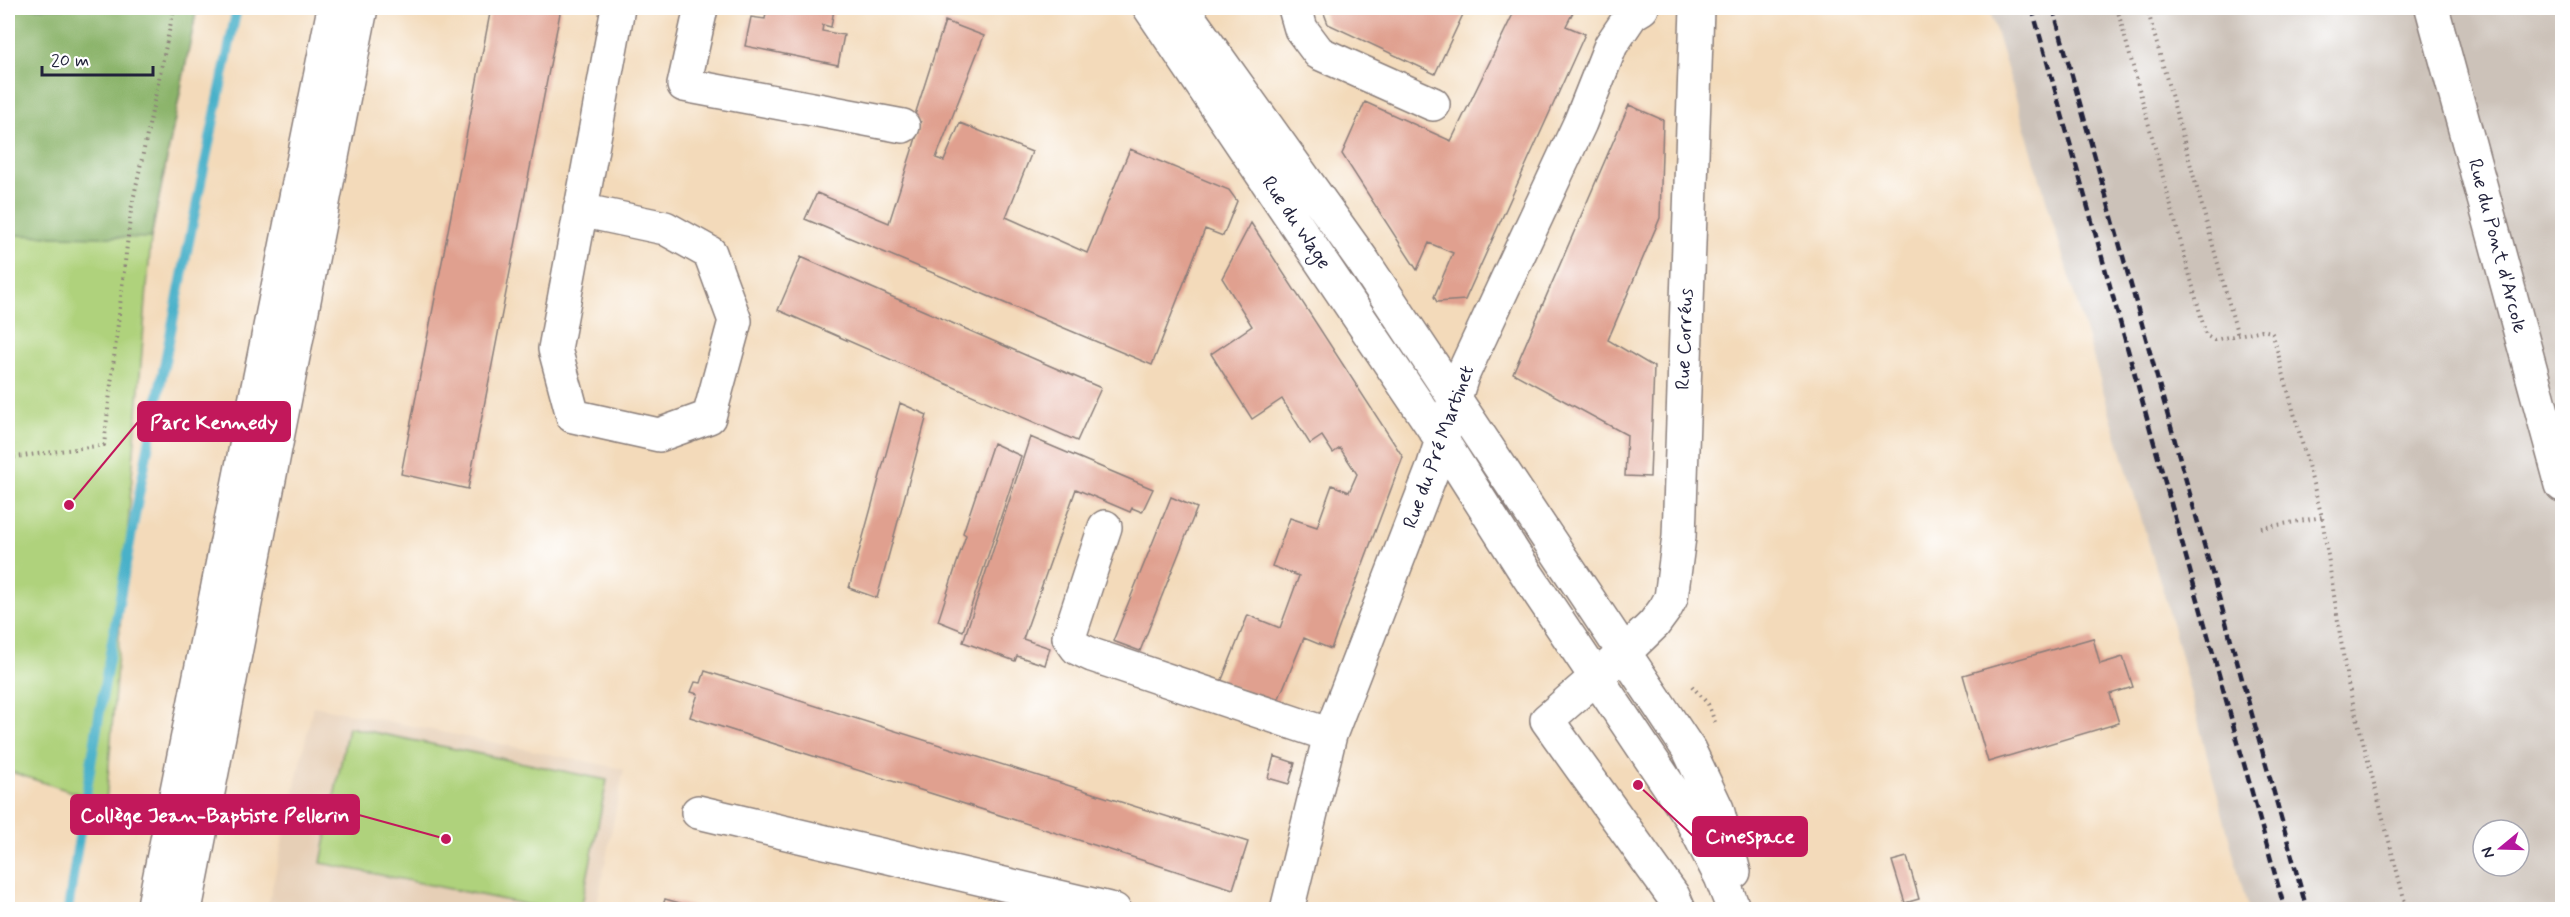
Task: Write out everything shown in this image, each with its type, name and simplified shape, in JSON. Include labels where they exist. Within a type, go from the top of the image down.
[{"type":"street","points":[[153,909],[334,8]]},
{"type":"street","points":[[185,909],[361,8]]},
{"type":"street","points":[[580,210],[665,228],[710,253],[735,321],[709,417],[659,435],[573,416],[555,349],[580,210],[618,8]]},
{"type":"street","points":[[701,8],[684,85],[903,126]]},
{"type":"street","name":"Rue du Wage","points":[[1150,8],[1441,439]]},
{"type":"street","name":"Rue du Wage","points":[[1182,8],[1363,261],[1454,399]]},
{"type":"street","points":[[1295,8],[1301,29],[1320,53],[1433,104]]},
{"type":"street","name":"Rue du Pré Martinet","points":[[1287,909],[1330,735],[1422,496],[1454,399],[1580,123],[1611,45],[1632,14],[1642,8]]},
{"type":"street","name":"Rue Corréus","points":[[1679,909],[1546,720],[1654,624],[1671,598],[1678,537],[1697,8]]},
{"type":"street","name":"Rue du Pont d'Arcole","points":[[2432,8],[2562,485]]},
{"type":"street","points":[[1454,399],[1689,750],[1706,783],[1727,842],[1740,909]]},
{"type":"street","points":[[1441,439],[1528,576],[1690,817],[1721,877],[1734,909]]},
{"type":"street","points":[[1105,527],[1069,637],[1077,648],[1330,735]]},
{"type":"street","points":[[698,812],[1114,909]]},
{"type":"path","points":[[8,458],[104,445],[131,210],[174,8]]},
{"type":"path","points":[[2117,8],[2206,335],[2214,340],[2262,330],[2271,332],[2273,335],[2322,517],[2347,680],[2407,909]]},
{"type":"path","points":[[2147,8],[2238,336]]},
{"type":"path","points":[[2260,528],[2322,517]]},
{"type":"shaded area","points":[[1989,8],[2562,8],[2562,909],[2248,909],[2168,608]]},
{"type":"shaded area","points":[[313,706],[624,769],[596,909],[267,910]]},
{"type":"green space","points":[[8,8],[197,8],[151,238],[106,803],[8,771]]},
{"type":"green space","points":[[8,8],[197,8],[151,238],[8,235]]},
{"type":"green space","points":[[348,727],[607,780],[581,909],[549,909],[321,863]]},
{"type":"building","points":[[491,8],[561,8],[468,489],[401,474]]},
{"type":"building","points":[[767,8],[834,9],[831,27],[823,25],[822,31],[844,35],[838,65],[745,46],[751,17],[765,19]]},
{"type":"building","points":[[1322,8],[1466,8],[1435,74],[1328,24]]},
{"type":"building","points":[[1516,8],[1575,8],[1566,26],[1585,34],[1465,300],[1437,302],[1434,297],[1453,253],[1429,243],[1417,270],[1342,154],[1365,102],[1451,141]]},
{"type":"building","points":[[945,21],[984,36],[936,158],[944,161],[960,123],[1032,152],[1006,217],[1087,253],[1130,149],[1229,190],[1237,201],[1223,236],[1205,229],[1152,365],[805,219],[817,193],[889,223],[921,122],[914,118]]},
{"type":"building","points":[[1629,105],[1663,120],[1660,218],[1608,340],[1654,367],[1650,477],[1625,476],[1627,435],[1513,373]]},
{"type":"building","points":[[1251,223],[1403,457],[1331,649],[1304,638],[1277,703],[1221,682],[1248,615],[1280,628],[1299,576],[1272,566],[1290,518],[1317,527],[1332,485],[1349,492],[1357,474],[1340,448],[1333,453],[1322,436],[1310,444],[1282,399],[1252,419],[1211,354],[1252,326],[1222,278]]},
{"type":"building","points":[[801,257],[1101,388],[1077,441],[778,310]]},
{"type":"building","points":[[900,403],[927,415],[877,598],[849,588]]},
{"type":"building","points":[[1030,437],[1153,489],[1142,512],[1132,508],[1130,512],[1076,489],[1023,639],[1050,648],[1045,665],[1017,656],[1015,661],[963,642]]},
{"type":"building","points":[[993,443],[1021,456],[963,631],[938,621],[966,535],[963,533]]},
{"type":"building","points":[[1171,497],[1197,508],[1140,651],[1113,641]]},
{"type":"building","points":[[2093,638],[2100,664],[2123,657],[2133,687],[2110,694],[2119,723],[1988,762],[1963,675]]},
{"type":"building","points":[[705,671],[1248,842],[1233,889],[690,717],[698,694],[691,692],[695,682],[701,683]]},
{"type":"building","points":[[1274,756],[1295,763],[1289,784],[1268,778]]},
{"type":"building","points":[[1907,857],[1919,899],[1905,903],[1892,861]]},
{"type":"building","points":[[665,899],[701,909],[662,909]]},
{"type":"waterway","points":[[68,910],[125,570],[168,345],[237,8]]},
{"type":"railway","points":[[2032,8],[2285,910]]},
{"type":"railway","points":[[2053,8],[2307,910]]},
{"type":"place","name":"Parc Kennedy","points":[[69,505]]},
{"type":"place","name":"Cinespace","points":[[1638,785]]},
{"type":"place","name":"Collège Jean-Baptiste Pellerin","points":[[446,839]]}]
